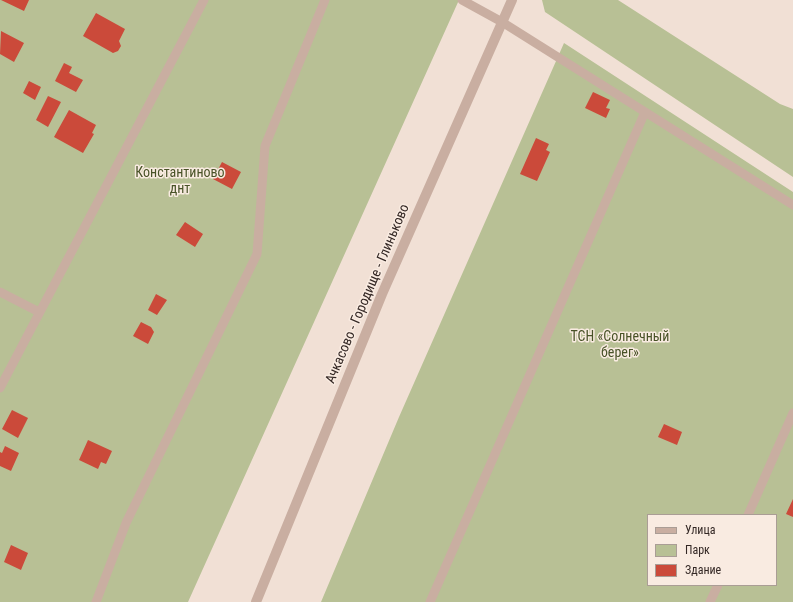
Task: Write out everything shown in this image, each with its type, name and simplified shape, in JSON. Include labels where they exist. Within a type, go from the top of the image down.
[{"type":"street","name":"Ачкасово - Городище - Глиньково","points":[[256,602],[382,294],[512,0]]},
{"type":"lane","points":[[0,388],[204,0]]},
{"type":"lane","points":[[96,602],[126,523],[257,254],[265,146],[325,0]]},
{"type":"lane","points":[[462,0],[502,22],[793,205]]},
{"type":"lane","points":[[430,602],[645,112]]},
{"type":"lane","points":[[0,292],[39,312]]},
{"type":"lane","points":[[748,514],[793,413]]},
{"type":"lane","points":[[710,602],[718,586]]},
{"type":"green space","name":"Константиново днт","points":[[0,0],[459,0],[188,602],[0,602]]},
{"type":"green space","points":[[542,0],[618,0],[780,104],[793,109],[793,177],[545,12]]},
{"type":"green space","name":"ТСН «Солнечный берег»","points":[[564,43],[793,192],[793,602],[321,602],[399,417]]},
{"type":"building","points":[[1,0],[29,0],[24,11]]},
{"type":"building","points":[[96,13],[125,29],[119,41],[121,46],[118,51],[113,53],[83,36]]},
{"type":"building","points":[[1,31],[24,43],[14,62],[0,54]]},
{"type":"building","points":[[64,63],[72,67],[69,73],[83,80],[76,92],[55,81]]},
{"type":"building","points":[[29,81],[41,87],[35,100],[23,93]]},
{"type":"building","points":[[593,92],[610,100],[606,108],[610,109],[606,118],[585,108]]},
{"type":"building","points":[[48,96],[61,102],[48,127],[36,120]]},
{"type":"building","points":[[69,110],[96,125],[92,133],[94,134],[83,153],[54,137]]},
{"type":"building","points":[[536,138],[549,144],[546,150],[550,152],[537,181],[520,174]]},
{"type":"building","points":[[222,162],[241,172],[232,189],[213,179]]},
{"type":"building","points":[[185,222],[203,234],[195,247],[176,235]]},
{"type":"building","points":[[156,294],[167,300],[157,315],[148,310]]},
{"type":"building","points":[[141,322],[151,327],[154,332],[148,344],[133,336]]},
{"type":"building","points":[[12,410],[28,418],[18,438],[2,429]]},
{"type":"building","points":[[664,424],[682,432],[677,445],[658,437]]},
{"type":"building","points":[[88,440],[112,451],[106,464],[101,462],[98,469],[79,460]]},
{"type":"building","points":[[5,446],[19,453],[11,471],[0,466],[0,452],[2,453]]},
{"type":"building","points":[[793,499],[793,517],[786,514]]},
{"type":"building","points":[[11,545],[28,553],[21,570],[4,562]]}]
